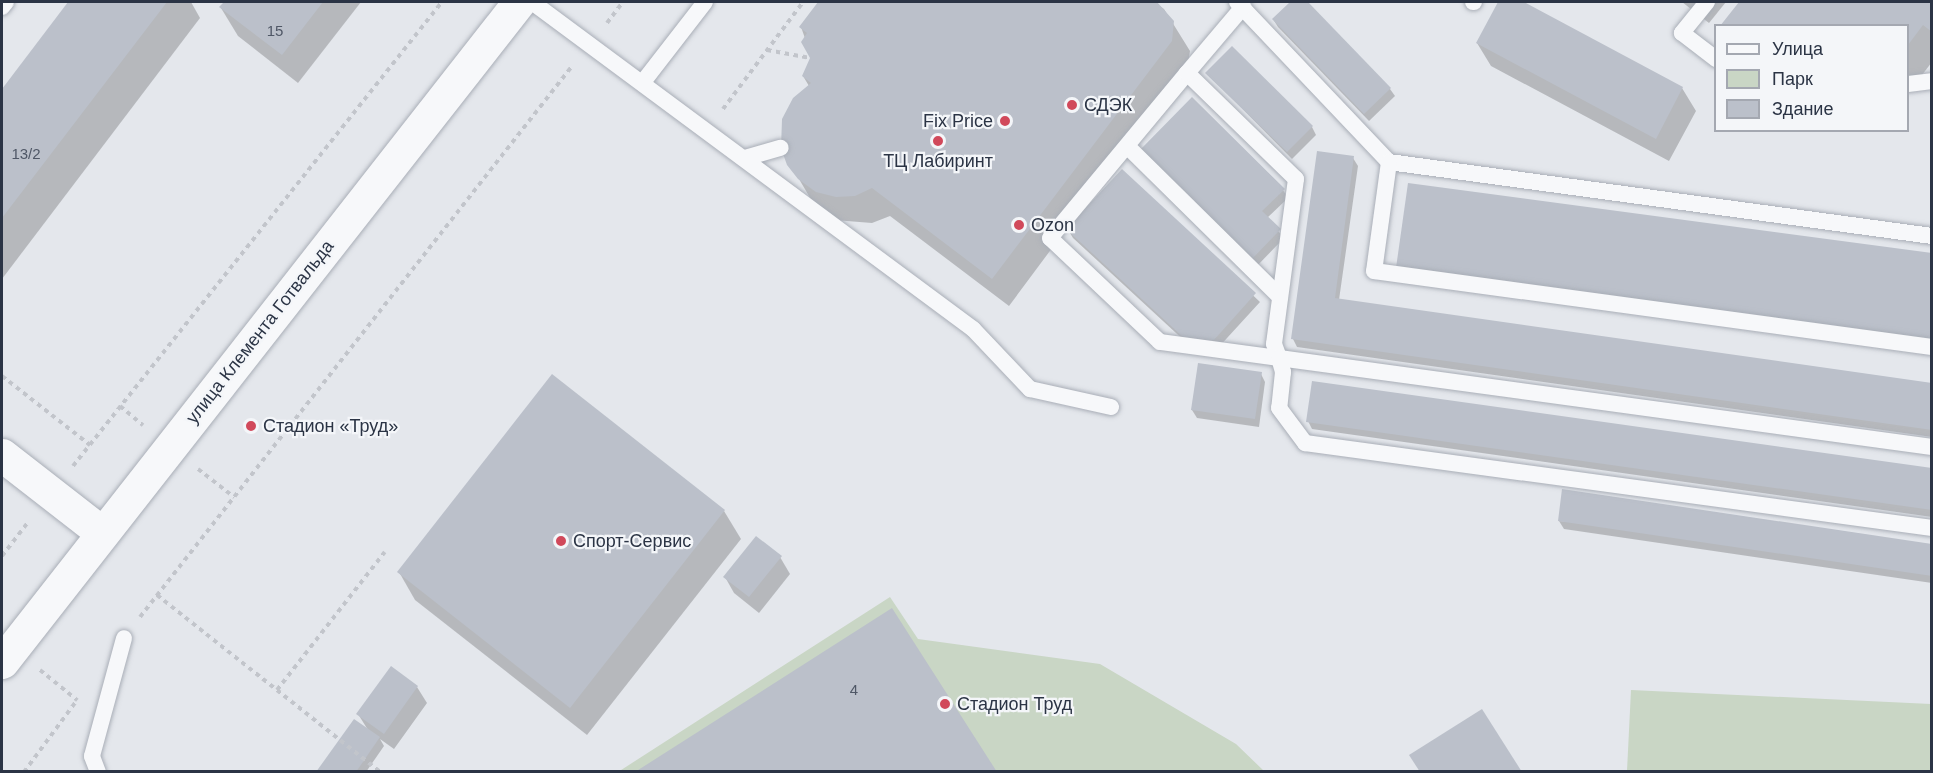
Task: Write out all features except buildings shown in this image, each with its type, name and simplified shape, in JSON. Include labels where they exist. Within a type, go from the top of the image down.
[{"type":"street","name":"улица Клемента Готвальда","points":[[2,662],[101,532],[519,2]]},
{"type":"street","points":[[2,455],[101,532]]},
{"type":"lane","points":[[2,7],[6,2]]},
{"type":"lane","points":[[532,2],[591,43],[973,329],[1030,389],[1111,407]]},
{"type":"lane","points":[[643,82],[705,2]]},
{"type":"lane","points":[[1707,2],[1682,33],[1714,57]]},
{"type":"lane","points":[[1932,236],[1389,162],[1240,4],[1187,73],[1050,238],[1160,342],[1932,447]]},
{"type":"lane","points":[[1187,73],[1296,179],[1274,344],[1283,372],[1279,408],[1305,443],[1932,528]]},
{"type":"lane","points":[[1909,84],[1932,81]]},
{"type":"lane","points":[[1127,146],[1280,297]]},
{"type":"lane","points":[[745,158],[781,148]]},
{"type":"lane","points":[[1389,162],[1374,271],[1932,347]]},
{"type":"lane","points":[[98,771],[92,756],[124,638]]},
{"type":"path","points":[[2,555],[442,2]]},
{"type":"path","points":[[124,638],[623,2]]},
{"type":"path","points":[[707,130],[804,2]]},
{"type":"path","points":[[767,50],[810,58]]},
{"type":"path","points":[[2,376],[90,445]]},
{"type":"path","points":[[277,690],[385,552]]},
{"type":"path","points":[[157,595],[380,771]]},
{"type":"path","points":[[24,771],[84,691]]},
{"type":"green space","name":"Стадион Труд","points":[[890,597],[918,639],[1100,664],[1236,744],[1264,771],[618,772]]},
{"type":"green space","points":[[1631,690],[1931,704],[1931,771],[1627,771]]},
{"type":"place","name":"СДЭК","points":[[1072,105]]},
{"type":"place","name":"Fix Price","points":[[1005,121]]},
{"type":"place","name":"ТЦ Лабиринт","points":[[938,141]]},
{"type":"place","name":"Ozon","points":[[1019,225]]},
{"type":"place","name":"Стадион «Труд»","points":[[251,426]]},
{"type":"place","name":"Спорт-Сервис","points":[[561,541]]},
{"type":"place","name":"Стадион Труд","points":[[945,704]]}]
